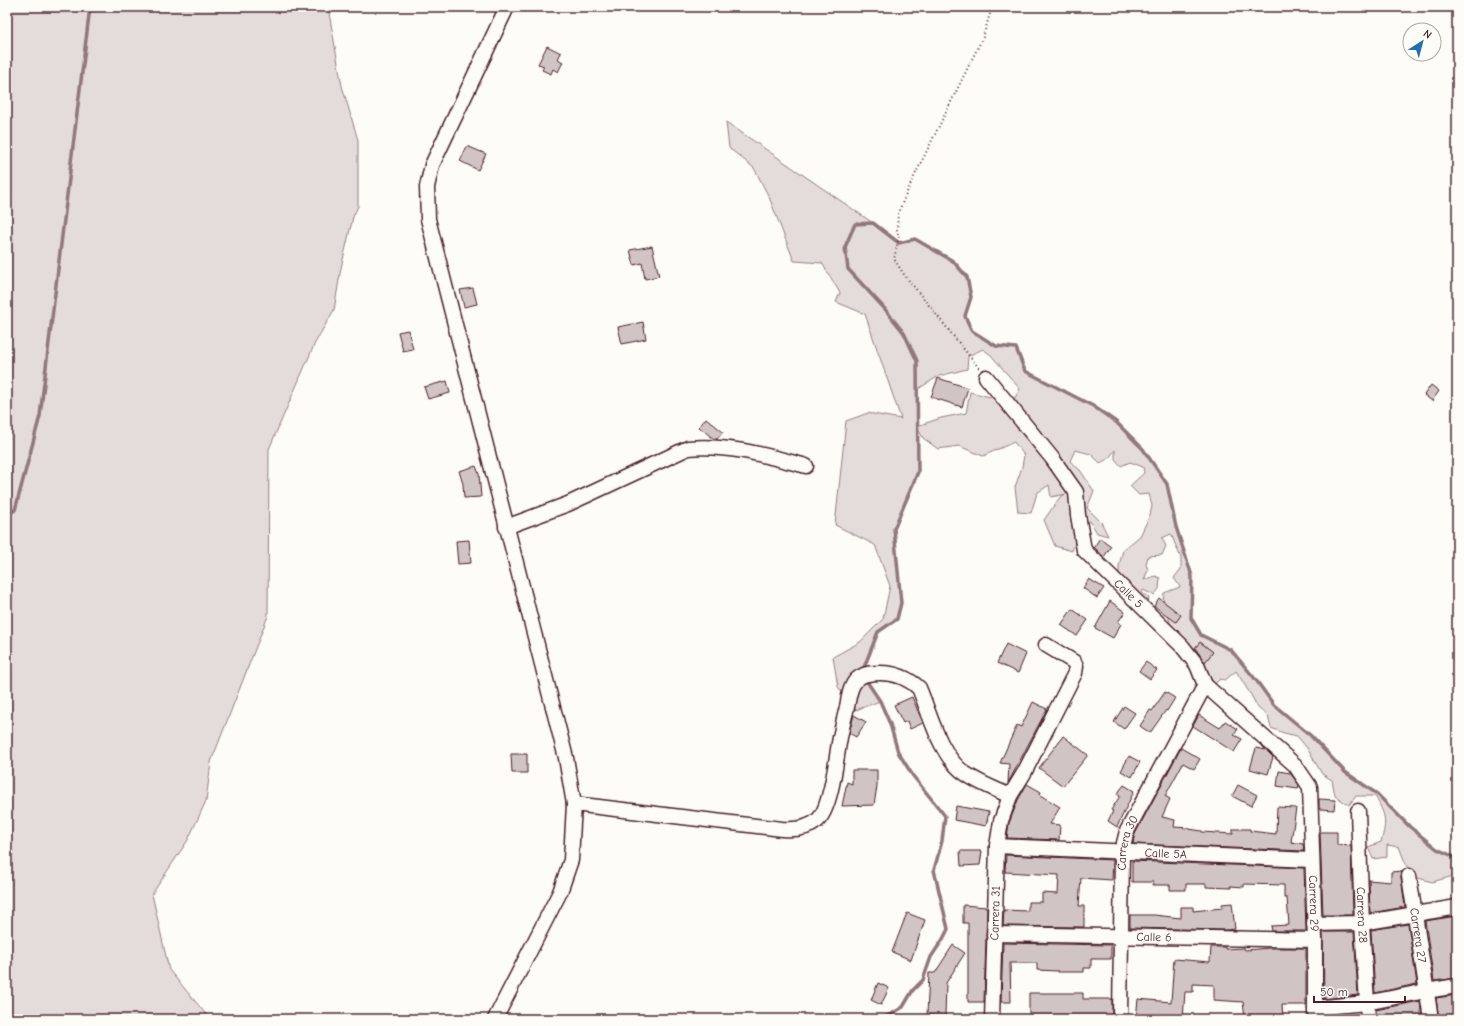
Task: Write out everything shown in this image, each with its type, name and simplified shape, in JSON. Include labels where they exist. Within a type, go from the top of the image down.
[{"type":"street","points":[[495,1019],[560,892],[571,860],[574,804],[566,758],[428,219],[427,187],[432,165],[507,7]]},
{"type":"street","name":"Calle 5","points":[[986,377],[1052,458],[1076,492],[1084,550],[1182,646],[1197,666],[1205,685],[1295,765],[1310,787]]},
{"type":"street","points":[[506,527],[568,504],[688,448],[701,447],[751,452],[806,466]]},
{"type":"street","name":"Carrera 31","points":[[992,1019],[997,846],[1007,802],[1075,673],[1076,666],[1074,662],[1046,645]]},
{"type":"street","points":[[574,804],[782,829],[795,830],[813,824],[823,813],[831,789],[839,741],[852,687],[859,677],[867,674],[879,673],[896,675],[912,682],[918,688],[947,755],[965,774],[983,784],[1007,802]]},
{"type":"street","name":"Carrera 30","points":[[1120,1019],[1122,851],[1127,831],[1205,685]]},
{"type":"street","name":"Carrera 29","points":[[1310,787],[1315,1013]]},
{"type":"street","name":"Carrera 28","points":[[1358,811],[1362,923],[1368,1019]]},
{"type":"street","name":"Calle 5A","points":[[997,846],[1311,860]]},
{"type":"street","name":"Carrera 27","points":[[1409,876],[1431,1019]]},
{"type":"street","points":[[1314,924],[1362,923],[1457,907]]},
{"type":"street","name":"Calle 6","points":[[994,934],[1314,940]]},
{"type":"street","points":[[1315,1013],[1457,986]]},
{"type":"path","points":[[986,377],[903,273],[894,259],[899,237],[897,230],[898,213],[911,183],[983,37],[992,7]]},
{"type":"shaded area","points":[[7,7],[328,7],[342,86],[358,140],[358,206],[353,217],[341,268],[334,310],[315,343],[269,449],[268,616],[211,762],[206,801],[188,840],[152,894],[169,970],[210,1019],[7,1019]]},
{"type":"shaded area","points":[[726,122],[873,223],[899,243],[915,239],[953,261],[967,277],[971,297],[965,316],[972,331],[996,346],[1016,348],[1025,371],[1093,406],[1116,422],[1143,449],[1167,484],[1176,527],[1192,576],[1191,618],[1201,635],[1231,650],[1256,680],[1274,705],[1310,735],[1345,772],[1377,794],[1410,827],[1437,849],[1457,858],[1457,875],[1432,882],[1418,878],[1409,872],[1399,847],[1387,845],[1387,857],[1373,859],[1368,847],[1381,842],[1385,823],[1383,814],[1375,796],[1356,796],[1349,805],[1335,796],[1332,780],[1322,774],[1307,748],[1297,736],[1271,728],[1268,716],[1258,708],[1236,671],[1225,680],[1220,679],[1214,685],[1203,664],[1213,652],[1200,642],[1192,651],[1171,626],[1168,616],[1173,609],[1163,601],[1164,593],[1180,587],[1174,578],[1181,569],[1181,558],[1171,534],[1162,538],[1166,546],[1162,555],[1148,556],[1146,564],[1148,570],[1144,580],[1155,576],[1160,578],[1159,589],[1154,595],[1143,590],[1142,593],[1149,598],[1148,604],[1119,580],[1119,566],[1123,550],[1140,536],[1150,515],[1152,506],[1149,494],[1139,495],[1130,486],[1144,473],[1143,467],[1130,462],[1121,466],[1115,459],[1115,450],[1108,459],[1100,463],[1091,454],[1075,450],[1070,461],[1080,470],[1094,491],[1087,508],[1101,522],[1108,536],[1097,533],[1090,521],[1079,524],[1077,538],[1072,551],[1055,546],[1044,520],[1060,497],[1066,494],[1051,497],[1049,485],[1037,493],[1031,513],[1018,512],[1015,487],[1022,467],[1024,455],[1014,442],[983,456],[959,446],[938,449],[923,438],[917,427],[918,472],[894,529],[901,603],[897,619],[878,632],[863,670],[866,680],[880,701],[856,710],[838,687],[833,657],[860,642],[883,619],[890,586],[875,545],[835,525],[846,421],[868,413],[901,419],[865,314],[836,302],[840,293],[822,263],[794,261],[769,197],[754,168],[729,148]],"holes":[[[983,349],[991,355],[1020,389],[1010,406],[994,398],[970,392],[966,413],[941,418],[917,426],[918,389],[939,376],[967,369],[968,356]]]},
{"type":"building","points":[[547,46],[561,53],[558,59],[563,62],[558,72],[553,69],[551,74],[542,70],[544,66],[538,64]]},
{"type":"building","points":[[467,146],[486,154],[478,170],[460,161]]},
{"type":"building","points":[[652,246],[659,276],[645,279],[642,263],[634,265],[630,250]]},
{"type":"building","points":[[473,288],[477,304],[464,307],[460,290]]},
{"type":"building","points":[[643,322],[646,339],[622,344],[618,327]]},
{"type":"building","points":[[408,330],[413,349],[403,351],[398,332]]},
{"type":"building","points":[[938,378],[968,388],[962,407],[931,397]]},
{"type":"building","points":[[447,381],[450,393],[428,399],[424,387]]},
{"type":"building","points":[[1431,385],[1439,391],[1432,401],[1424,395]]},
{"type":"building","points":[[706,418],[723,432],[717,439],[714,439],[699,427]]},
{"type":"building","points":[[476,466],[479,474],[481,497],[464,498],[463,484],[459,471]]},
{"type":"building","points":[[1100,538],[1111,546],[1104,557],[1094,547]]},
{"type":"building","points":[[469,540],[471,563],[458,564],[456,541]]},
{"type":"building","points":[[1089,579],[1104,588],[1097,598],[1083,588]]},
{"type":"building","points":[[1159,598],[1181,615],[1176,622],[1154,606]]},
{"type":"building","points":[[1110,601],[1125,612],[1118,622],[1121,624],[1113,638],[1095,628]]},
{"type":"building","points":[[1072,609],[1088,620],[1077,636],[1061,625]]},
{"type":"building","points":[[1200,642],[1213,652],[1205,662],[1195,648]]},
{"type":"building","points":[[1006,644],[1026,654],[1018,673],[997,663]]},
{"type":"building","points":[[1146,662],[1157,670],[1150,679],[1139,671]]},
{"type":"building","points":[[1165,692],[1175,698],[1150,733],[1140,726],[1150,710],[1152,711]]},
{"type":"building","points":[[912,697],[923,723],[910,729],[907,721],[903,723],[894,705]]},
{"type":"building","points":[[1033,702],[1047,709],[1008,783],[1009,764],[1000,763],[1017,725],[1021,727]]},
{"type":"building","points":[[1124,706],[1135,713],[1124,729],[1114,722]]},
{"type":"building","points":[[854,715],[866,722],[856,737],[849,733]]},
{"type":"building","points":[[1199,715],[1220,728],[1225,721],[1238,729],[1234,735],[1242,739],[1234,752],[1193,726]]},
{"type":"building","points":[[1063,736],[1088,755],[1063,786],[1039,768]]},
{"type":"building","points":[[1181,748],[1200,759],[1194,769],[1183,763],[1165,796],[1170,799],[1162,817],[1175,820],[1174,827],[1189,828],[1202,832],[1233,834],[1233,829],[1250,829],[1250,831],[1276,834],[1277,807],[1296,808],[1291,842],[1303,844],[1304,851],[1133,844],[1135,834]]},
{"type":"building","points":[[1256,748],[1266,750],[1273,757],[1268,774],[1250,769]]},
{"type":"building","points":[[511,754],[527,754],[527,773],[512,773]]},
{"type":"building","points":[[1129,756],[1140,762],[1132,777],[1121,771]]},
{"type":"building","points":[[852,770],[877,770],[877,786],[874,805],[842,806],[847,782],[852,784]]},
{"type":"building","points":[[1279,771],[1290,773],[1299,785],[1298,789],[1277,786]]},
{"type":"building","points":[[1027,784],[1041,792],[1040,795],[1060,807],[1050,824],[1060,825],[1059,840],[1007,838],[1009,823],[1018,800]]},
{"type":"building","points":[[1124,785],[1134,791],[1117,827],[1108,821],[1113,811],[1111,810],[1120,796],[1117,794]]},
{"type":"building","points":[[1238,785],[1257,795],[1251,806],[1232,796]]},
{"type":"building","points":[[1319,799],[1335,800],[1334,810],[1319,809]]},
{"type":"building","points":[[956,806],[989,812],[986,826],[954,820]]},
{"type":"building","points":[[1320,832],[1337,832],[1337,845],[1351,846],[1353,915],[1323,915]]},
{"type":"building","points":[[960,851],[982,851],[980,865],[961,866]]},
{"type":"building","points":[[1006,855],[1113,860],[1112,880],[1081,878],[1079,906],[1084,906],[1084,927],[1003,926],[1004,910],[1028,911],[1028,902],[1042,902],[1042,893],[1058,894],[1059,875],[1005,872]]},
{"type":"building","points":[[1132,861],[1304,868],[1306,931],[1272,931],[1271,926],[1289,925],[1287,898],[1284,898],[1284,885],[1244,884],[1244,887],[1230,886],[1231,888],[1206,887],[1206,884],[1186,884],[1186,890],[1170,890],[1170,885],[1153,885],[1153,882],[1132,882]]},
{"type":"building","points":[[1402,871],[1401,877],[1405,907],[1370,913],[1369,880],[1391,882],[1391,872]]},
{"type":"building","points":[[1232,903],[1235,929],[1130,928],[1130,915],[1154,915],[1181,918],[1181,907],[1193,907],[1193,911],[1222,908],[1222,904]]},
{"type":"building","points":[[963,905],[987,907],[984,1002],[968,1002],[968,923],[963,923]]},
{"type":"building","points":[[907,913],[925,920],[911,960],[892,952]]},
{"type":"building","points":[[1457,916],[1457,978],[1434,981],[1425,921]]},
{"type":"building","points":[[1408,924],[1417,984],[1375,993],[1371,930]]},
{"type":"building","points":[[1323,932],[1354,932],[1358,995],[1324,999]]},
{"type":"building","points":[[1003,943],[1111,945],[1111,959],[1091,959],[1091,968],[1084,968],[1084,972],[1037,970],[1037,963],[1010,963],[1011,1002],[1001,1002]]},
{"type":"building","points":[[953,945],[965,953],[946,983],[945,1016],[927,1015],[929,973],[935,973]]},
{"type":"building","points":[[1211,947],[1225,947],[1225,949],[1244,948],[1245,950],[1306,948],[1306,1005],[1282,1005],[1283,1019],[1245,1019],[1243,1002],[1214,1000],[1214,985],[1193,984],[1193,992],[1185,992],[1183,1019],[1136,1019],[1138,999],[1171,1002],[1174,959],[1210,962]]},
{"type":"building","points":[[878,983],[889,988],[881,1005],[871,1000]]},
{"type":"building","points":[[1029,993],[1083,993],[1083,999],[1112,999],[1112,1019],[1029,1018]]},
{"type":"building","points":[[1457,995],[1457,1019],[1439,1019],[1436,998]]},
{"type":"building","points":[[1420,1001],[1422,1019],[1376,1019],[1376,1010]]},
{"type":"building","points":[[1345,1014],[1346,1019],[1324,1019],[1324,1016]]},
{"type":"waterway","points":[[7,515],[15,510],[40,416],[90,7]]},
{"type":"waterway","points":[[863,670],[878,632],[897,619],[901,603],[894,529],[918,472],[917,361],[904,333],[884,308],[848,269],[845,247],[855,224],[873,223],[899,243],[915,239],[953,261],[967,277],[971,297],[965,316],[972,331],[996,346],[1016,348],[1025,371],[1093,406],[1116,422],[1143,449],[1167,484],[1176,527],[1192,576],[1191,618],[1201,635],[1231,650],[1256,680],[1274,705],[1310,735],[1345,772],[1377,794],[1410,827],[1437,849],[1457,858]]},
{"type":"waterway","points":[[866,680],[880,701],[890,724],[898,752],[913,776],[945,816],[942,841],[934,870],[948,929],[931,957],[923,980],[913,990],[903,1007],[890,1015],[879,1019]]}]
